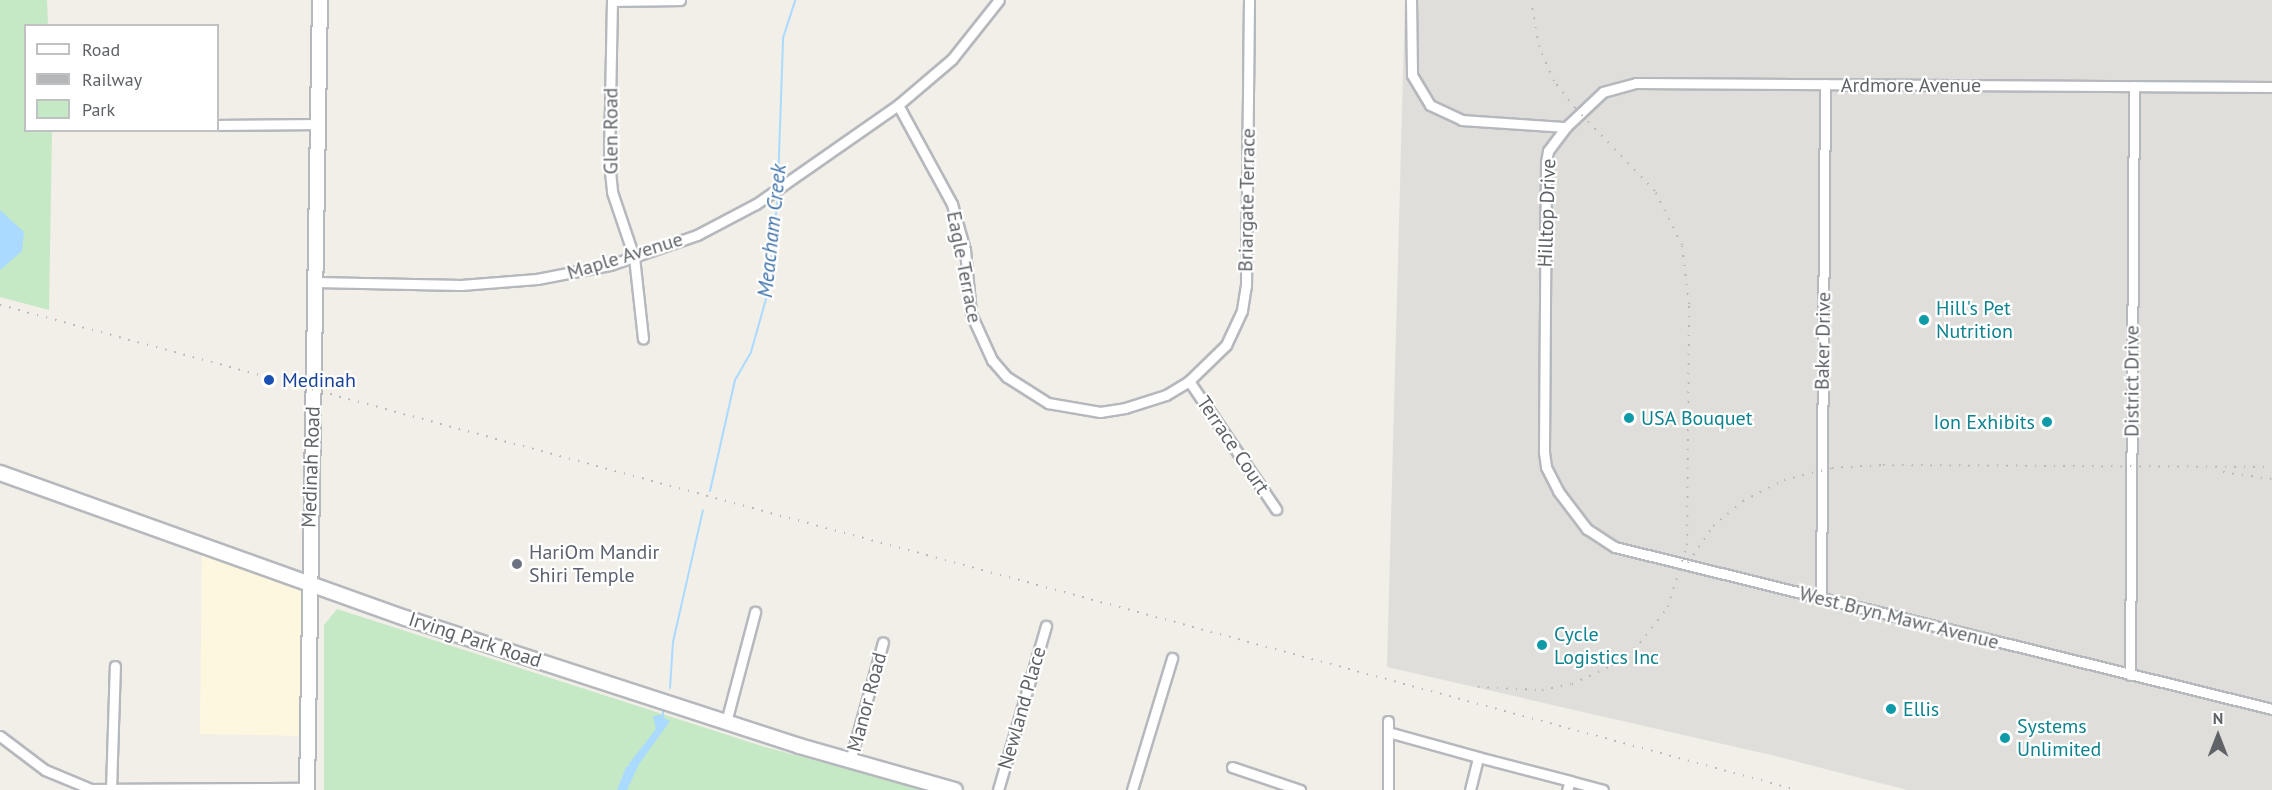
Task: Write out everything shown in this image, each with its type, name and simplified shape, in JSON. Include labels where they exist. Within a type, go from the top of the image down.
[{"type":"main road","name":"Medinah Road","points":[[307,789],[320,0]]},
{"type":"main road","name":"Irving Park Road","points":[[0,473],[309,581],[406,618],[850,761],[955,790]]},
{"type":"street","points":[[612,1],[680,0]]},
{"type":"street","name":"Maple Avenue","points":[[315,282],[508,283],[567,275],[634,258],[697,234],[789,183],[898,105],[952,59],[999,0]]},
{"type":"street","name":"Briargate Terrace","points":[[996,365],[1035,397],[1078,410],[1125,408],[1166,395],[1189,381],[1226,345],[1245,299],[1249,0]]},
{"type":"street","points":[[1411,0],[1412,75],[1430,105],[1461,120],[1566,127]]},
{"type":"street","name":"Glen Road","points":[[612,1],[609,162],[612,192],[634,258],[643,339]]},
{"type":"street","name":"Baker Drive","points":[[1821,598],[1825,84]]},
{"type":"street","name":"Ardmore Avenue","points":[[1566,127],[1598,96],[1617,85],[2272,87]]},
{"type":"street","name":"District Drive","points":[[2130,675],[2134,86]]},
{"type":"street","name":"Eagle Terrace","points":[[898,105],[952,204],[964,250],[971,314],[980,340],[996,365]]},
{"type":"street","points":[[219,125],[318,124]]},
{"type":"street","name":"Hilltop Drive","points":[[1552,482],[1544,452],[1546,162],[1548,150],[1566,127]]},
{"type":"street","name":"Terrace Court","points":[[1189,381],[1276,509]]},
{"type":"street","name":"West Bryn Mawr Avenue","points":[[1552,482],[1587,529],[1615,547],[2272,710]]},
{"type":"street","points":[[726,722],[755,612]]},
{"type":"street","name":"Newland Place","points":[[998,790],[1046,626]]},
{"type":"street","name":"Manor Road","points":[[850,761],[883,642]]},
{"type":"street","points":[[1132,790],[1172,658]]},
{"type":"street","points":[[111,790],[115,666]]},
{"type":"street","points":[[1388,721],[1388,790]]},
{"type":"street","points":[[1388,732],[1569,786],[1602,790]]},
{"type":"street","points":[[0,736],[64,781],[111,790],[307,789]]},
{"type":"street","points":[[1470,790],[1478,757]]},
{"type":"street","points":[[1232,767],[1300,790]]},
{"type":"shaded area","points":[[1405,0],[2272,0],[2272,790],[1907,790],[1771,755],[1387,667]]},
{"type":"shaded area","points":[[202,546],[304,588],[303,736],[200,734]]},
{"type":"green space","points":[[0,0],[47,0],[48,24],[24,24],[24,132],[52,132],[49,310],[0,297]]},
{"type":"green space","points":[[337,609],[765,747],[927,790],[324,790],[324,625]]},
{"type":"water","points":[[0,210],[24,232],[22,251],[0,270]]},
{"type":"water","points":[[658,715],[670,721],[639,764],[627,790],[618,790],[629,765],[656,732],[654,717]]},
{"type":"waterway","name":"Meacham Creek","points":[[778,184],[783,38],[795,0]]},
{"type":"waterway","name":"Meacham Creek","points":[[710,491],[735,380],[751,352],[768,292],[778,193]]},
{"type":"waterway","name":"Meacham Creek","points":[[670,688],[673,642],[703,510]]},
{"type":"waterway","name":"Meacham Creek","points":[[656,723],[654,717],[663,716],[663,711]]},
{"type":"waterway","name":"Meacham Creek","points":[[630,764],[658,728]]},
{"type":"waterway","name":"Meacham Creek","points":[[618,790],[627,768]]},
{"type":"railway","points":[[1478,687],[1542,690],[1572,684],[1611,666],[1640,643],[1668,607],[1687,545],[1689,304],[1682,245],[1655,191],[1575,108],[1554,81],[1539,47],[1531,0]]},
{"type":"railway","points":[[0,305],[1797,790]]},
{"type":"railway","points":[[1688,563],[1713,526],[1743,501],[1784,480],[1832,468],[1883,465],[2272,467]]},
{"type":"railway","points":[[2223,472],[2272,479]]},
{"type":"place","name":"Hill's Pet Nutrition","points":[[1924,320]]},
{"type":"place","name":"Medinah","points":[[269,380]]},
{"type":"place","name":"USA Bouquet","points":[[1629,418]]},
{"type":"place","name":"Ion Exhibits","points":[[2047,422]]},
{"type":"place","name":"HariOm Mandir Shiri Temple","points":[[517,564]]},
{"type":"place","name":"Cycle Logistics Inc","points":[[1542,645]]},
{"type":"place","name":"Ellis","points":[[1891,709]]},
{"type":"place","name":"Systems Unlimited","points":[[2005,738]]}]
